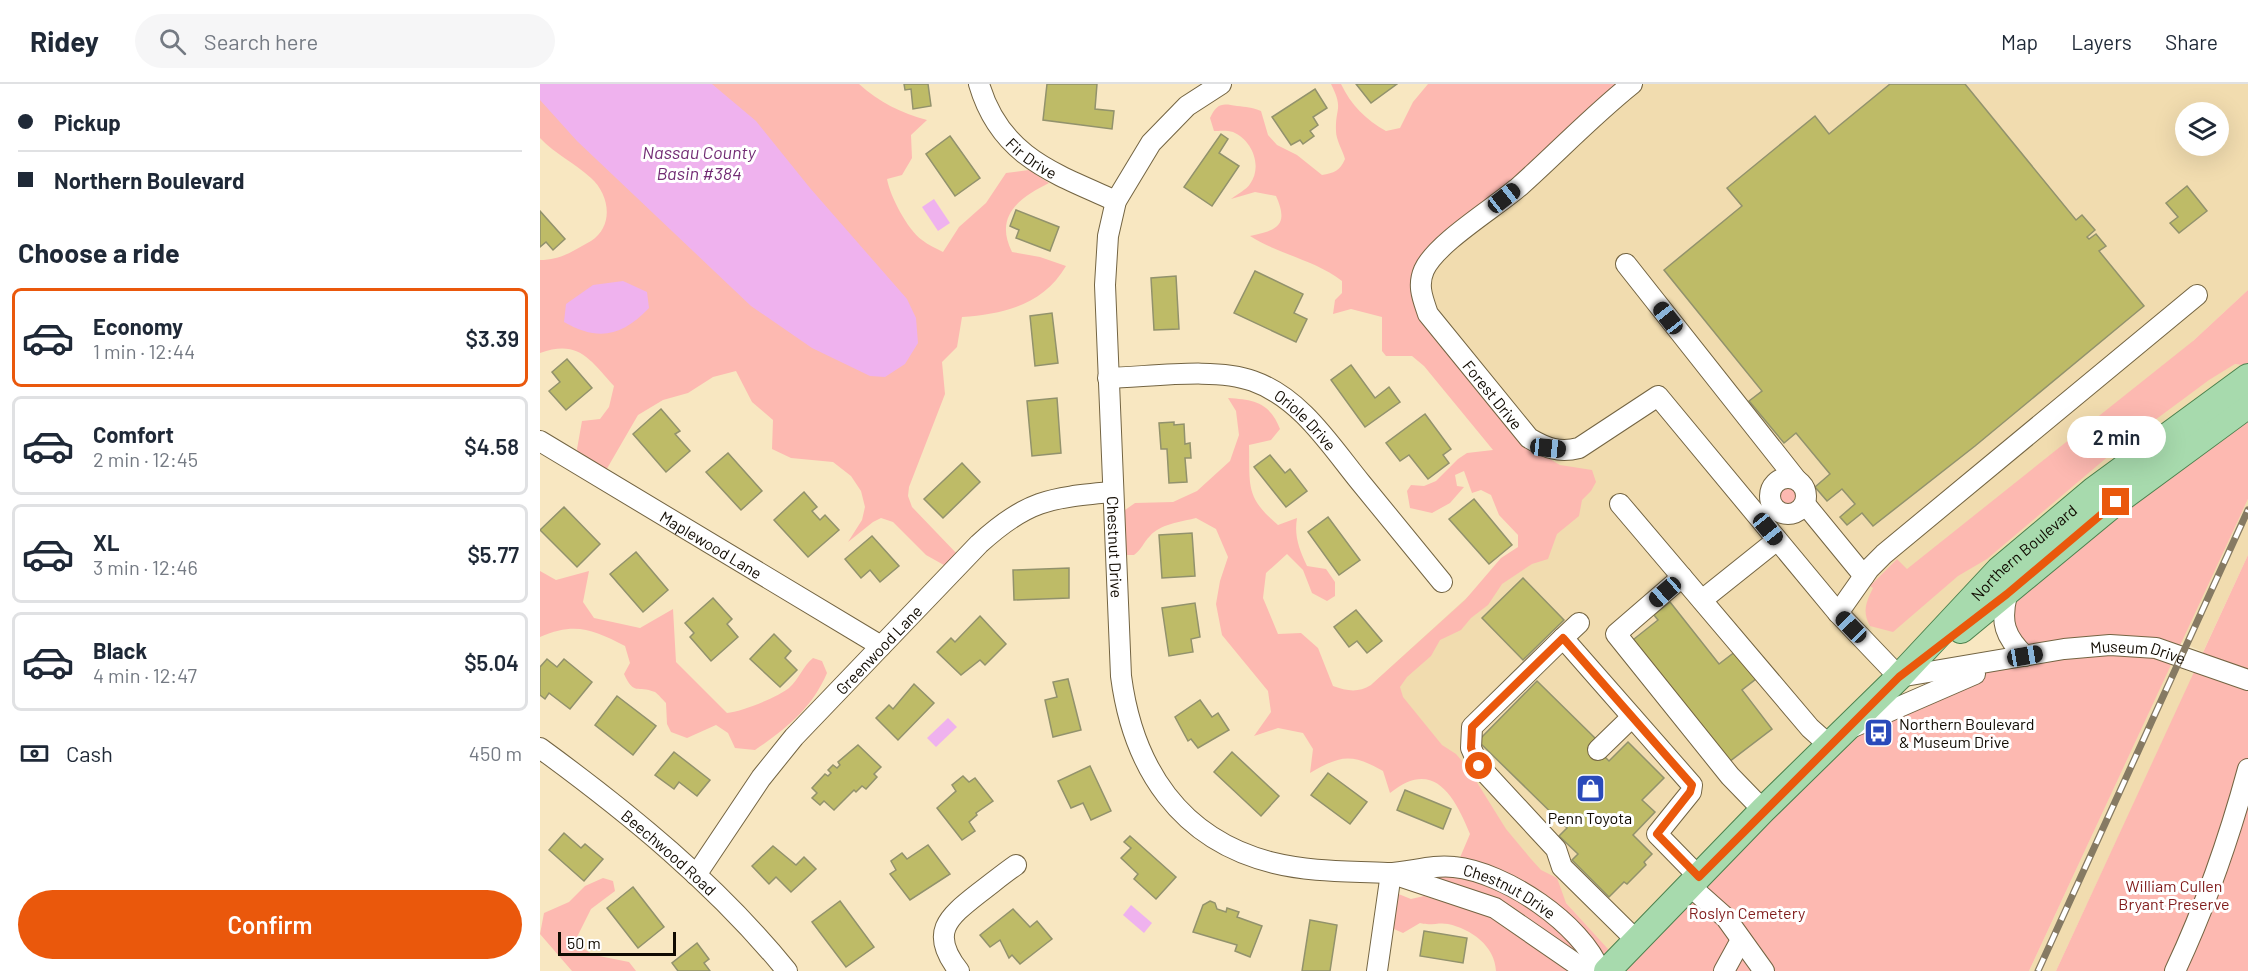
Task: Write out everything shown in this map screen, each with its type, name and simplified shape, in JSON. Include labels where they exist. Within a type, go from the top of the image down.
[{"type":"main road","name":"Northern Boulevard","points":[[1607,971],[1763,810],[1899,677],[1999,570],[2094,489],[2248,377]]},
{"type":"main road","name":"Northern Boulevard","points":[[1899,677],[2007,594],[2116,502],[2248,405]]},
{"type":"street","name":"Fir Drive","points":[[979,84],[996,125],[1024,155],[1064,178],[1116,201]]},
{"type":"street","name":"Chestnut Drive","points":[[1221,84],[1187,106],[1156,136],[1116,201],[1105,262],[1112,492],[1125,706],[1140,753],[1160,789],[1194,825],[1209,836],[1251,857],[1300,868],[1390,873],[1430,866],[1456,867],[1487,876],[1519,891],[1576,932],[1593,952],[1600,971]]},
{"type":"street","name":"Forest Drive","points":[[1632,84],[1593,115],[1520,185],[1440,249],[1424,269],[1420,292],[1428,314],[1529,438],[1548,448],[1568,451],[1579,448],[1658,396],[1766,513],[1777,540],[1838,614],[1899,677]]},
{"type":"street","points":[[1626,264],[1806,490],[1805,504],[1864,576]]},
{"type":"street","points":[[1838,614],[1864,576],[1888,550],[2197,295]]},
{"type":"street","name":"Oriole Drive","points":[[1108,378],[1235,376],[1252,380],[1282,396],[1311,422],[1442,582]]},
{"type":"street","name":"Maplewood Lane","points":[[540,441],[881,646]]},
{"type":"street","points":[[1796,479],[1784,478],[1774,485],[1766,513],[1790,515],[1805,504]]},
{"type":"street","name":"Greenwood Lane","points":[[696,875],[776,759],[979,544],[1007,519],[1042,502],[1112,492]]},
{"type":"street","points":[[1620,504],[1810,728],[1837,738],[1958,680],[2025,656],[2008,638],[2004,629],[2003,610],[2007,594]]},
{"type":"street","points":[[1702,600],[1777,540]]},
{"type":"street","points":[[1682,578],[1616,634],[1707,748],[1763,810]]},
{"type":"street","points":[[1579,623],[1472,727],[1471,748],[1479,766],[1556,849],[1563,867],[1637,941]]},
{"type":"street","points":[[1563,638],[1692,785],[1690,792],[1657,834],[1726,918],[1764,971]]},
{"type":"street","name":"Museum Drive","points":[[1899,677],[2094,646],[2147,647],[2164,650],[2217,671],[2248,680]]},
{"type":"street","points":[[1598,750],[1632,717]]},
{"type":"street","name":"Beechwood Road","points":[[540,748],[585,781],[696,875],[787,971]]},
{"type":"street","points":[[2175,971],[2200,917],[2231,833],[2248,769]]},
{"type":"street","points":[[959,971],[950,960],[943,942],[947,923],[961,906],[1016,865]]},
{"type":"street","name":"Chestnut Drive","points":[[1390,873],[1495,908],[1579,966],[1590,971]]},
{"type":"street","points":[[1377,971],[1390,873]]},
{"type":"street","points":[[1724,971],[1741,939]]},
{"type":"shaded area","points":[[1632,84],[2248,84],[2248,290],[2193,341],[2192,346],[2235,364],[2248,366],[2094,490],[1618,961],[1371,685],[1551,521],[1428,314],[1424,269]]},
{"type":"shaded area","points":[[2248,499],[2248,555],[2203,652],[2181,642]]},
{"type":"shaded area","points":[[2171,664],[2194,674],[2056,971],[2029,971]]},
{"type":"green space","points":[[540,84],[859,84],[891,106],[927,120],[911,135],[912,158],[902,175],[887,179],[895,203],[916,235],[943,252],[959,227],[986,203],[1006,173],[1029,170],[1049,183],[1028,195],[1012,210],[1006,228],[1007,239],[1012,252],[1040,257],[1066,266],[1046,290],[1021,305],[993,313],[962,317],[957,347],[942,362],[945,394],[909,487],[908,496],[912,507],[959,556],[951,569],[926,555],[893,522],[881,518],[848,542],[862,520],[865,507],[861,491],[851,476],[833,462],[791,458],[772,449],[773,420],[752,402],[736,371],[713,377],[688,393],[663,400],[638,415],[605,472],[588,482],[577,449],[582,421],[600,419],[609,407],[614,386],[583,354],[565,349],[553,349],[540,353],[540,260],[561,257],[591,241],[603,227],[607,210],[602,193],[591,178],[540,138]]},
{"type":"green space","name":"Roslyn Cemetery","points":[[1331,84],[1341,84],[1349,99],[1360,111],[1386,131],[1400,128],[1413,102],[1428,84],[1632,84],[1440,249],[1421,292],[1543,455],[1560,465],[1592,470],[1596,482],[1582,500],[1579,516],[1557,534],[1548,559],[1532,564],[1502,584],[1488,605],[1471,618],[1461,630],[1440,640],[1431,656],[1407,677],[1400,687],[1403,697],[1442,745],[1456,754],[1468,768],[1506,829],[1541,870],[1557,878],[1566,903],[1618,960],[1820,754],[2016,646],[2007,595],[2248,407],[2248,499],[2029,971],[1496,971],[1495,962],[1486,946],[1473,934],[1457,926],[1420,923],[1403,933],[1387,926],[1396,893],[1411,899],[1424,896],[1456,906],[1463,904],[1482,914],[1492,915],[1391,873],[1456,867],[1470,834],[1450,795],[1431,780],[1419,779],[1405,783],[1390,793],[1383,771],[1354,759],[1338,760],[1310,773],[1313,749],[1303,733],[1278,728],[1254,736],[1271,712],[1268,691],[1222,635],[1216,604],[1220,581],[1228,557],[1216,529],[1196,518],[1171,524],[1154,532],[1134,555],[1124,555],[1119,520],[1125,510],[1135,503],[1173,502],[1197,491],[1230,461],[1239,435],[1236,411],[1228,398],[1246,400],[1266,408],[1280,429],[1271,440],[1249,445],[1252,490],[1260,506],[1278,525],[1297,518],[1298,542],[1307,566],[1326,569],[1335,582],[1335,596],[1327,601],[1312,593],[1303,570],[1287,554],[1266,573],[1263,598],[1278,634],[1301,633],[1318,648],[1333,686],[1352,690],[1371,685],[1465,600],[1501,558],[1518,547],[1518,535],[1499,515],[1491,495],[1481,490],[1472,493],[1464,471],[1455,475],[1457,486],[1464,487],[1450,503],[1432,513],[1410,508],[1407,491],[1411,485],[1424,486],[1436,481],[1467,453],[1493,450],[1424,366],[1412,356],[1386,356],[1382,351],[1382,317],[1351,309],[1333,314],[1335,300],[1342,293],[1342,281],[1320,268],[1250,236],[1268,231],[1278,225],[1281,214],[1276,196],[1255,192],[1231,199],[1244,190],[1254,177],[1256,169],[1254,154],[1240,136],[1231,131],[1214,131],[1210,118],[1215,109],[1227,104],[1261,111],[1268,135],[1277,145],[1297,155],[1322,175],[1339,169],[1345,159],[1336,134],[1338,104]]},
{"type":"green space","points":[[2248,290],[2248,366],[2235,364],[2209,380],[2124,443],[1987,559],[1958,576],[1893,632],[1870,626],[1866,612],[1867,602],[1873,588],[1870,586],[1897,559],[1907,569],[2193,341]]},
{"type":"green space","points":[[1788,482],[1797,486],[1801,495],[1797,504],[1788,508],[1779,504],[1775,495],[1779,486]]},
{"type":"green space","name":"William Cullen Bryant Preserve","points":[[2248,555],[2248,971],[2056,971]]},
{"type":"green space","points":[[540,571],[556,580],[589,571],[583,602],[594,618],[640,628],[673,609],[676,662],[727,713],[750,707],[784,692],[813,658],[822,661],[827,673],[814,697],[797,717],[755,750],[735,748],[728,733],[716,725],[687,738],[671,732],[667,724],[666,703],[658,694],[633,688],[627,681],[624,674],[630,663],[625,646],[603,635],[574,629],[552,632],[540,637]]},
{"type":"green space","points":[[603,878],[613,881],[615,891],[591,909],[574,943],[594,955],[629,962],[636,971],[572,971],[540,934],[544,913],[569,902],[585,886]]},
{"type":"water","name":"Nassau County Basin #384","points":[[540,84],[712,84],[756,121],[810,188],[907,299],[916,318],[918,343],[905,364],[885,377],[870,376],[812,348],[751,306],[577,141],[540,100]]},
{"type":"water","points":[[934,199],[950,223],[938,231],[922,207]]},
{"type":"water","points":[[623,281],[647,292],[649,308],[629,325],[610,333],[599,334],[564,322],[566,304],[593,285]]},
{"type":"water","points":[[948,718],[957,727],[936,747],[927,738]]},
{"type":"water","points":[[1131,905],[1152,923],[1144,933],[1123,915]]},
{"type":"building","points":[[904,84],[928,84],[931,106],[913,109],[911,89],[905,90]]},
{"type":"building","points":[[1047,84],[1097,84],[1095,109],[1114,111],[1112,129],[1043,120]]},
{"type":"building","points":[[1356,84],[1397,84],[1371,103]]},
{"type":"building","points":[[1890,84],[1965,84],[2076,220],[2082,215],[2095,230],[2087,237],[2089,239],[2096,234],[2106,246],[2099,251],[2144,306],[1975,446],[1873,526],[1862,513],[1847,525],[1840,517],[1855,504],[1842,489],[1827,501],[1815,487],[1830,474],[1796,433],[1784,443],[1749,401],[1762,391],[1664,270],[1742,206],[1727,188],[1815,116],[1829,134]]},
{"type":"building","points":[[1315,89],[1327,108],[1313,117],[1318,125],[1310,131],[1314,136],[1303,144],[1300,140],[1291,145],[1272,117]]},
{"type":"building","points":[[1221,134],[1228,139],[1219,153],[1239,166],[1212,206],[1184,187]]},
{"type":"building","points":[[950,136],[980,178],[955,196],[926,154]]},
{"type":"building","points":[[2187,186],[2207,211],[2179,233],[2170,223],[2178,217],[2166,203]]},
{"type":"building","points":[[1016,210],[1059,227],[1050,251],[1016,238],[1019,230],[1010,226]]},
{"type":"building","points":[[540,211],[565,239],[553,250],[546,242],[540,247]]},
{"type":"building","points":[[1255,271],[1303,294],[1294,313],[1307,319],[1296,342],[1234,313]]},
{"type":"building","points":[[1176,276],[1179,329],[1154,330],[1151,278]]},
{"type":"building","points":[[1052,313],[1058,363],[1035,366],[1030,316]]},
{"type":"building","points":[[567,359],[592,388],[566,410],[549,391],[560,382],[552,372]]},
{"type":"building","points":[[1351,365],[1375,398],[1389,387],[1400,402],[1365,427],[1331,380]]},
{"type":"building","points":[[1057,398],[1061,453],[1032,456],[1027,401]]},
{"type":"building","points":[[661,409],[680,431],[675,434],[690,451],[666,472],[633,434]]},
{"type":"building","points":[[1425,414],[1451,449],[1443,455],[1449,463],[1428,479],[1409,455],[1400,461],[1386,443]]},
{"type":"building","points":[[1174,422],[1174,425],[1184,424],[1185,444],[1190,443],[1191,458],[1185,458],[1187,482],[1169,483],[1167,449],[1161,449],[1159,423]]},
{"type":"building","points":[[728,453],[762,491],[741,510],[706,472]]},
{"type":"building","points":[[1270,455],[1285,473],[1290,469],[1307,491],[1286,507],[1254,467]]},
{"type":"building","points":[[962,463],[980,482],[943,518],[924,499]]},
{"type":"building","points":[[804,492],[817,507],[812,511],[820,520],[825,515],[839,530],[808,557],[774,520]]},
{"type":"building","points":[[1474,499],[1512,545],[1489,564],[1449,519]]},
{"type":"building","points":[[564,507],[600,544],[577,567],[540,530]]},
{"type":"building","points":[[1328,517],[1360,560],[1339,575],[1308,532]]},
{"type":"building","points":[[1192,533],[1195,576],[1162,578],[1159,535]]},
{"type":"building","points":[[872,536],[899,566],[880,582],[870,570],[861,578],[845,559]]},
{"type":"building","points":[[636,552],[668,590],[643,612],[610,574]]},
{"type":"building","points":[[1069,568],[1069,598],[1014,600],[1013,570]]},
{"type":"building","points":[[1523,578],[1564,620],[1523,660],[1482,618]]},
{"type":"building","points":[[713,598],[732,619],[727,624],[738,637],[711,661],[690,637],[694,633],[685,623]]},
{"type":"building","points":[[1670,602],[1719,664],[1740,648],[1761,675],[1742,690],[1772,729],[1725,765],[1629,643],[1658,620],[1654,615]]},
{"type":"building","points":[[1195,603],[1200,637],[1191,639],[1193,652],[1169,656],[1162,608]]},
{"type":"building","points":[[1356,610],[1382,641],[1367,653],[1357,641],[1349,647],[1334,627]]},
{"type":"building","points":[[980,616],[1006,644],[985,665],[980,660],[961,675],[937,652],[951,638],[955,642]]},
{"type":"building","points":[[774,634],[791,651],[785,658],[797,670],[780,687],[750,659]]},
{"type":"building","points":[[547,659],[557,667],[564,659],[592,682],[570,709],[549,693],[545,699],[540,695],[540,667]]},
{"type":"building","points":[[1068,679],[1081,730],[1053,737],[1045,700],[1057,697],[1053,682]]},
{"type":"building","name":"Penn Toyota","points":[[1537,681],[1597,740],[1589,748],[1600,760],[1604,756],[1609,761],[1628,742],[1664,778],[1642,800],[1655,812],[1633,835],[1652,854],[1644,862],[1646,865],[1627,884],[1624,882],[1609,897],[1572,860],[1578,854],[1559,836],[1567,828],[1478,741]]},
{"type":"building","points":[[914,684],[934,703],[898,740],[876,718],[889,705],[893,709]]},
{"type":"building","points":[[617,696],[656,726],[633,755],[595,725]]},
{"type":"building","points":[[1200,700],[1212,717],[1218,713],[1229,730],[1198,748],[1191,739],[1188,741],[1175,717]]},
{"type":"building","points":[[858,745],[881,767],[874,774],[877,777],[866,789],[862,786],[856,792],[854,790],[834,810],[824,801],[820,805],[812,798],[817,793],[812,788],[825,774],[828,776],[831,773],[828,770],[833,765],[837,768],[840,765],[838,762]]},
{"type":"building","points":[[674,752],[710,780],[697,796],[679,782],[674,789],[655,775]]},
{"type":"building","points":[[1232,752],[1279,796],[1261,816],[1214,772]]},
{"type":"building","points":[[1090,766],[1111,811],[1091,820],[1083,803],[1071,808],[1058,781]]},
{"type":"building","points":[[1328,773],[1367,802],[1350,824],[1311,795]]},
{"type":"building","points":[[963,776],[969,782],[975,778],[993,801],[976,813],[977,815],[969,822],[975,831],[962,840],[937,808],[956,791],[952,785]]},
{"type":"building","points":[[1405,790],[1451,809],[1443,829],[1397,810]]},
{"type":"building","points":[[564,833],[581,848],[585,844],[603,859],[584,881],[549,850]]},
{"type":"building","points":[[1130,836],[1176,877],[1156,899],[1134,879],[1138,874],[1121,858],[1131,848],[1124,842]]},
{"type":"building","points":[[928,845],[950,874],[910,900],[890,874],[896,870],[891,861],[902,853],[907,859]]},
{"type":"building","points":[[773,846],[796,865],[804,857],[816,869],[791,892],[776,877],[769,884],[752,866]]},
{"type":"building","points":[[633,887],[664,927],[638,948],[607,908]]},
{"type":"building","points":[[840,901],[874,947],[846,967],[812,922]]},
{"type":"building","points":[[1210,901],[1215,903],[1217,909],[1226,912],[1227,908],[1239,912],[1237,917],[1262,926],[1250,957],[1235,951],[1237,945],[1193,932],[1203,905]]},
{"type":"building","points":[[1013,909],[1030,927],[1037,921],[1052,939],[1020,964],[1012,955],[1009,958],[1000,940],[990,947],[980,935]]},
{"type":"building","points":[[1310,920],[1337,925],[1330,971],[1302,971]]},
{"type":"building","points":[[1424,931],[1467,938],[1463,963],[1420,956]]},
{"type":"building","points":[[697,943],[709,959],[704,963],[710,971],[678,971],[672,963]]},
{"type":"railway","points":[[2038,971],[2248,510]]},
{"type":"place","name":"Northern Boulevard & Museum Drive","points":[[1878,732]]},
{"type":"place","name":"Penn Toyota","points":[[1590,789]]},
{"type":"route","points":[[1479,766],[1471,748],[1472,727],[1563,638],[1692,785],[1690,792],[1657,834],[1699,877],[1763,810],[1899,677],[2007,594],[2116,502]]}]
